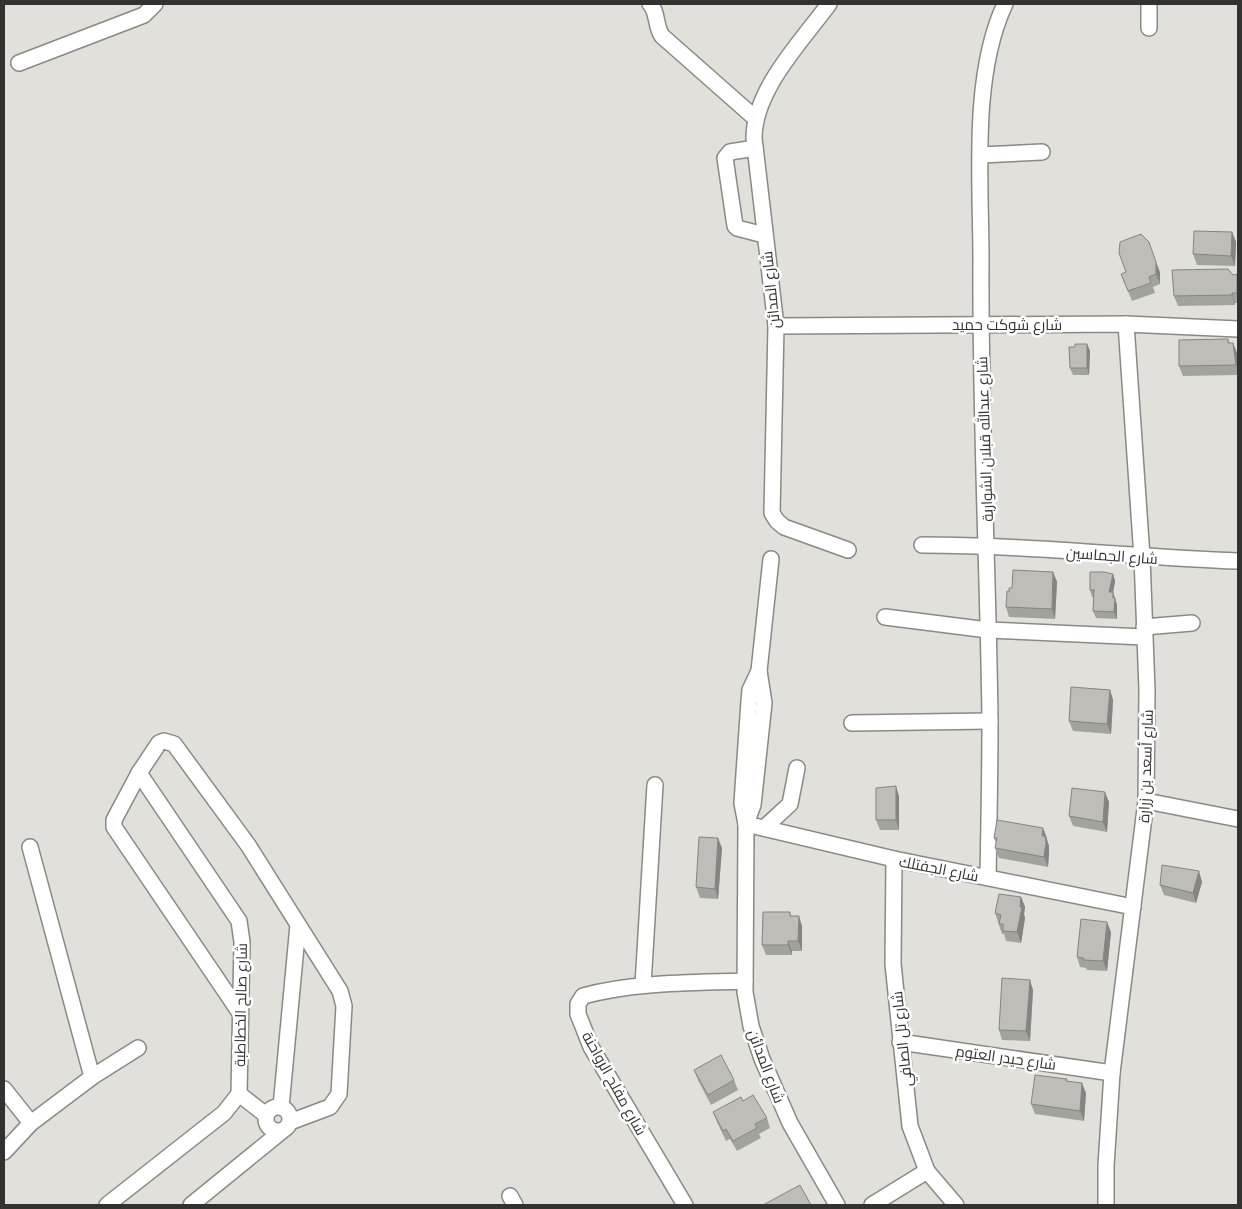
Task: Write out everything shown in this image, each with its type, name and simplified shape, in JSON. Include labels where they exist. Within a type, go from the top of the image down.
[{"type":"street","points":[[19,63],[144,15],[156,4]]},
{"type":"street","points":[[650,4],[655,14],[657,29],[662,36],[755,118]]},
{"type":"street","name":"شارع المدائن","points":[[829,4],[768,88],[755,118],[755,148],[776,326],[772,513],[784,527],[848,550]]},
{"type":"street","name":"شارع عبدالله قبلان الشواربة","points":[[988,877],[990,721],[981,324],[981,120],[988,54],[997,21],[1005,4]]},
{"type":"street","points":[[1149,4],[1150,28]]},
{"type":"street","points":[[755,148],[730,152],[725,158],[735,226],[764,235]]},
{"type":"street","points":[[981,156],[1042,152]]},
{"type":"street","name":"شارع شوكت حميد","points":[[776,326],[1126,324],[1238,329]]},
{"type":"street","name":"شارع أسعد بن زرارة","points":[[1106,1205],[1106,1166],[1112,1072],[1146,801],[1147,690],[1142,557],[1126,324]]},
{"type":"street","name":"شارع الجماسين","points":[[922,545],[986,545],[1238,562]]},
{"type":"street","name":"شارع المدائن","points":[[771,559],[759,670],[764,703],[753,805],[746,824],[745,981],[747,1005],[762,1059],[790,1123],[837,1205]]},
{"type":"street","points":[[885,618],[988,630],[1144,632],[1192,623]]},
{"type":"street","points":[[852,723],[990,721]]},
{"type":"street","points":[[191,1205],[286,1126],[330,1106],[339,1094],[344,1006],[340,991],[248,846],[174,744],[167,741],[160,744],[139,773],[114,820],[115,830],[240,1013]]},
{"type":"street","points":[[764,828],[790,804],[797,768]]},
{"type":"street","name":"شارع صالح الخطاطبة","points":[[139,773],[239,921],[242,942],[239,1094]]},
{"type":"street","points":[[643,985],[655,785]]},
{"type":"street","points":[[1146,801],[1238,819]]},
{"type":"street","name":"شارع الجفتلك","points":[[746,824],[894,859],[1133,907]]},
{"type":"street","points":[[30,847],[92,1077]]},
{"type":"street","name":"شارع تل الصافي","points":[[894,859],[893,964],[910,1126],[927,1171],[956,1205]]},
{"type":"street","points":[[281,1107],[298,925]]},
{"type":"street","name":"شارع مفلح الرواحنة","points":[[685,1205],[591,1047],[578,1014],[578,1004],[583,996],[603,990],[643,985],[745,981]]},
{"type":"street","name":"شارع حيدر العتوم","points":[[900,1042],[1112,1072]]},
{"type":"street","points":[[4,1152],[31,1122],[92,1077],[138,1048]]},
{"type":"street","points":[[4,1089],[31,1122]]},
{"type":"street","points":[[107,1205],[224,1114],[239,1094],[266,1115]]},
{"type":"street","points":[[275,1107],[281,1107],[288,1113],[286,1126],[270,1128],[266,1122],[266,1115],[275,1107]]},
{"type":"street","points":[[872,1205],[927,1171]]},
{"type":"building","points":[[1194,231],[1232,232],[1231,256],[1193,254]]},
{"type":"building","points":[[1141,234],[1149,242],[1156,262],[1156,274],[1149,277],[1151,283],[1128,291],[1121,274],[1126,272],[1119,253],[1120,242]]},
{"type":"building","points":[[1228,269],[1233,275],[1237,274],[1237,293],[1232,293],[1232,295],[1174,296],[1172,270]]},
{"type":"building","points":[[1228,339],[1228,343],[1233,343],[1236,365],[1179,366],[1179,340]]},
{"type":"building","points":[[1075,344],[1087,344],[1087,368],[1070,368],[1069,347],[1075,347]]},
{"type":"building","points":[[1013,570],[1053,572],[1052,609],[1006,607],[1007,591],[1009,592],[1009,588],[1012,588]]},
{"type":"building","points":[[1090,572],[1113,574],[1109,592],[1113,592],[1113,598],[1115,598],[1114,612],[1093,611],[1094,590],[1090,590]]},
{"type":"building","points":[[1071,687],[1110,690],[1107,724],[1069,721]]},
{"type":"building","points":[[896,786],[896,820],[876,820],[876,788]]},
{"type":"building","points":[[1072,788],[1105,792],[1103,822],[1069,816]]},
{"type":"building","points":[[997,820],[1043,828],[1042,836],[1045,836],[1046,843],[1044,857],[995,848],[997,838],[994,838]]},
{"type":"building","points":[[699,837],[718,838],[715,889],[696,887]]},
{"type":"building","points":[[1162,865],[1199,871],[1193,893],[1160,885]]},
{"type":"building","points":[[999,894],[1021,897],[1020,907],[1022,907],[1017,932],[1003,931],[1003,924],[999,924],[1001,915],[995,913]]},
{"type":"building","points":[[763,912],[790,912],[790,916],[799,916],[798,941],[788,941],[788,945],[762,945]]},
{"type":"building","points":[[1081,919],[1107,922],[1103,961],[1083,960],[1084,958],[1077,957]]},
{"type":"building","points":[[1002,978],[1030,980],[1026,1031],[999,1030]]},
{"type":"building","points":[[721,1055],[734,1080],[708,1095],[694,1070]]},
{"type":"building","points":[[1035,1075],[1082,1083],[1080,1111],[1031,1104]]},
{"type":"building","points":[[753,1095],[767,1118],[755,1124],[757,1128],[733,1141],[726,1129],[723,1131],[713,1112],[741,1097],[743,1101]]},
{"type":"building","points":[[800,1185],[811,1205],[763,1205]]}]
